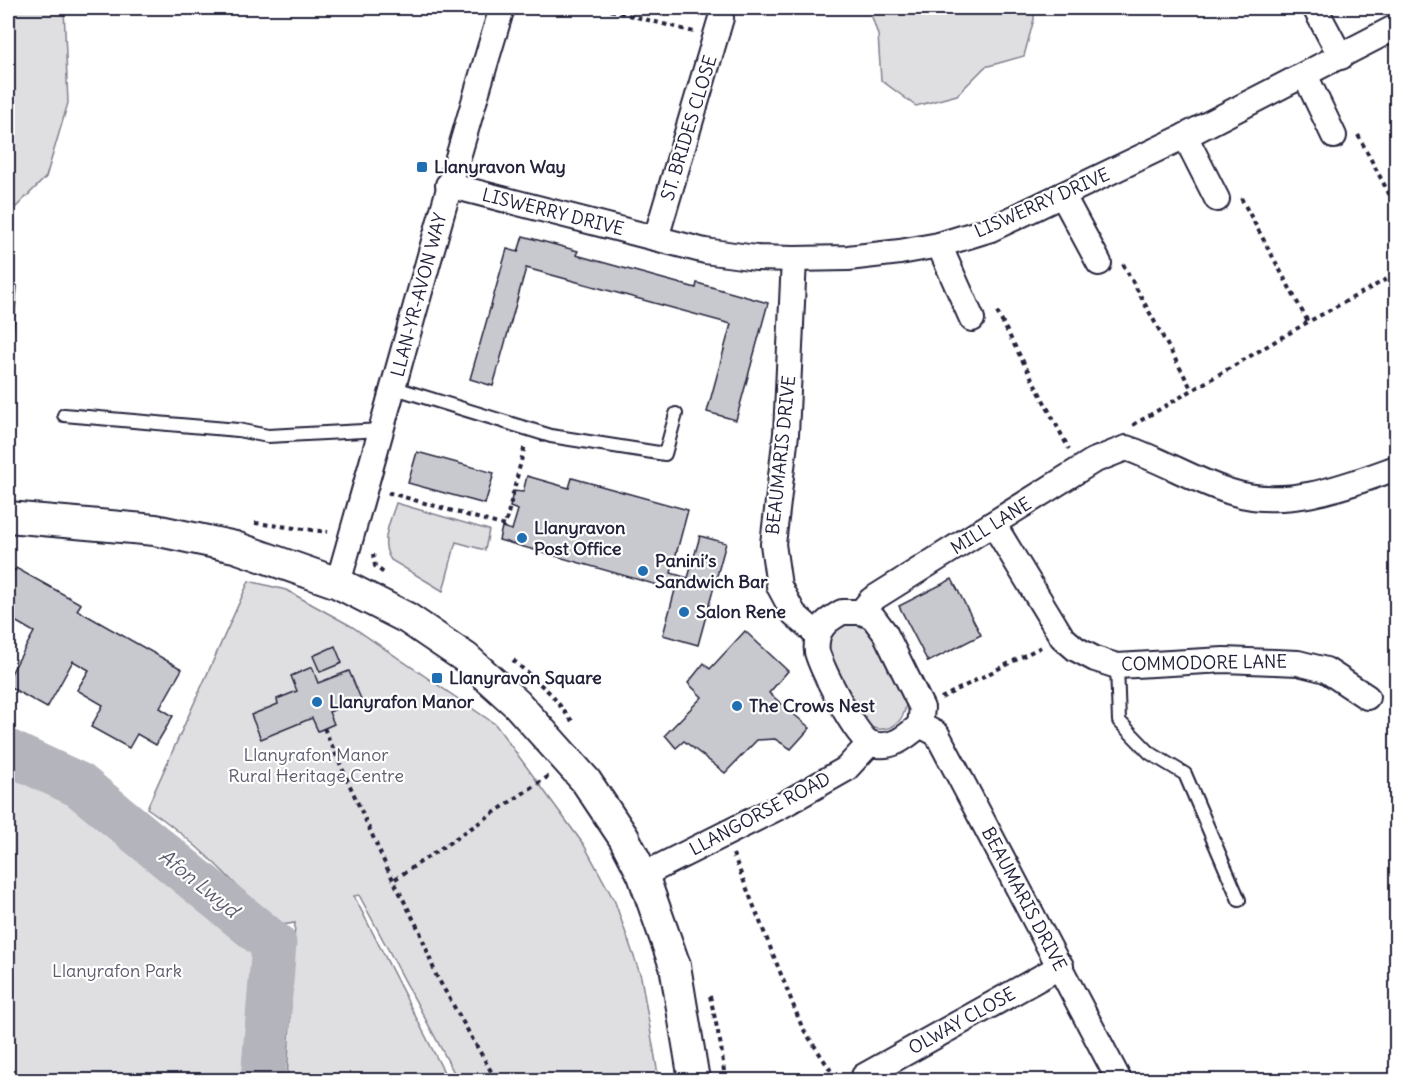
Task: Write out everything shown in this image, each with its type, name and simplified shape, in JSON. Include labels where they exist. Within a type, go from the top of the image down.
[{"type":"street","name":"LLAN-YR-AVON WAY","points":[[338,583],[394,388],[448,185],[502,8]]},
{"type":"street","points":[[1315,8],[1341,57]]},
{"type":"street","name":"ST. BRIDES CLOSE","points":[[656,238],[721,18]]},
{"type":"street","name":"LISWERRY DRIVE","points":[[448,185],[705,251],[756,258],[848,258],[939,245],[992,229],[1063,196],[1341,57],[1396,27]]},
{"type":"street","points":[[1305,75],[1334,136]]},
{"type":"street","points":[[1185,136],[1217,199]]},
{"type":"street","points":[[1063,196],[1099,263]]},
{"type":"street","points":[[939,245],[972,319]]},
{"type":"street","name":"BEAUMARIS DRIVE","points":[[794,259],[786,434],[773,544],[779,586],[794,614],[818,634]]},
{"type":"street","points":[[1124,439],[1233,493],[1262,498],[1293,497],[1348,485],[1396,468]]},
{"type":"street","name":"MILL LANE","points":[[861,612],[871,600],[994,525],[1124,439]]},
{"type":"street","points":[[8,517],[155,530],[235,547],[338,583],[407,618],[466,658],[517,704],[586,781],[624,838],[643,875],[675,966],[694,1080]]},
{"type":"street","name":"COMMODORE LANE","points":[[994,525],[1062,637],[1076,649],[1095,659],[1117,666],[1224,660],[1298,663],[1326,670],[1367,697]]},
{"type":"street","points":[[842,612],[861,612],[873,617],[885,633],[921,717],[902,741],[886,745],[870,743],[854,729],[817,651],[818,634],[828,620],[842,612]]},
{"type":"street","name":"BEAUMARIS DRIVE","points":[[921,717],[936,734],[1119,1080]]},
{"type":"street","name":"LLANGORSE ROAD","points":[[643,875],[846,769],[870,743]]},
{"type":"street","name":"OLWAY CLOSE","points":[[864,1076],[1060,966]]},
{"type":"lane","points":[[394,388],[551,436],[665,454],[676,414]]},
{"type":"lane","points":[[64,415],[238,429],[268,436],[382,430]]},
{"type":"lane","points":[[1117,666],[1119,721],[1150,753],[1185,774],[1239,900]]},
{"type":"path","points":[[602,8],[698,32]]},
{"type":"path","points":[[1334,136],[1354,128],[1396,207]]},
{"type":"path","points":[[1217,199],[1236,190],[1308,322]]},
{"type":"path","points":[[1099,263],[1116,252],[1192,390]]},
{"type":"path","points":[[1124,439],[1192,390],[1396,274]]},
{"type":"path","points":[[972,319],[994,307],[1075,459]]},
{"type":"path","points":[[386,503],[390,493],[505,526],[528,429]]},
{"type":"path","points":[[247,523],[323,531],[371,543],[375,566],[388,577]]},
{"type":"path","points":[[921,717],[1062,637]]},
{"type":"path","points":[[510,658],[550,693],[578,729]]},
{"type":"path","points":[[324,728],[387,868],[395,879],[420,932],[436,975],[496,1080]]},
{"type":"path","points":[[395,879],[569,762]]},
{"type":"path","points":[[725,834],[802,1027],[837,1080]]},
{"type":"path","points":[[709,993],[721,1046],[724,1080]]},
{"type":"green space","points":[[8,8],[64,8],[68,103],[46,177],[8,215]]},
{"type":"green space","points":[[869,8],[1034,8],[1034,19],[1024,56],[985,67],[957,95],[916,106],[881,80],[878,35]]},
{"type":"green space","points":[[396,503],[489,530],[485,550],[456,542],[443,591],[391,560],[386,540]]},
{"type":"green space","name":"Llanyrafon Manor Rural Heritage Centre","points":[[249,581],[286,590],[351,626],[495,724],[584,845],[615,902],[641,977],[659,1080],[458,1080],[359,895],[354,896],[448,1080],[287,1080],[295,923],[275,926],[198,848],[147,808]]},
{"type":"green space","points":[[868,622],[906,697],[903,715],[894,726],[887,728],[879,729],[863,723],[827,646],[830,630],[836,623]]},
{"type":"green space","name":"Llanyrafon Park","points":[[8,763],[68,789],[258,945],[244,1080],[8,1080]]},
{"type":"building","points":[[523,236],[578,251],[576,255],[696,288],[697,283],[768,303],[736,420],[707,412],[731,324],[526,268],[493,386],[470,379],[507,249],[518,252]]},
{"type":"building","points":[[8,285],[17,286],[8,400]]},
{"type":"building","points":[[417,452],[494,473],[485,504],[408,483]]},
{"type":"building","points":[[527,476],[569,488],[572,478],[688,510],[671,573],[688,578],[700,536],[726,543],[698,645],[663,635],[675,590],[499,540],[502,527],[512,530],[518,510],[510,507],[513,491],[523,492]]},
{"type":"building","points":[[8,567],[15,571],[16,568],[81,604],[77,610],[182,669],[160,708],[173,716],[156,745],[137,734],[129,748],[91,727],[103,705],[77,690],[89,670],[73,661],[47,708],[8,686],[8,679],[34,632],[8,617]]},
{"type":"building","points":[[952,579],[981,635],[928,662],[899,606]]},
{"type":"building","points":[[745,631],[788,671],[769,693],[810,728],[791,749],[775,739],[757,740],[725,773],[684,741],[676,748],[665,735],[702,697],[688,683],[704,663],[710,669]]},
{"type":"building","points":[[335,646],[342,663],[320,672],[313,656]]},
{"type":"building","name":"Llanyrafon Manor","points":[[312,667],[318,683],[349,671],[361,699],[329,712],[334,724],[318,731],[312,718],[261,739],[251,715],[278,704],[277,699],[297,691],[291,676]]},
{"type":"waterway","name":"Afon Lwyd","points":[[8,752],[79,785],[274,944],[263,1080]]},
{"type":"place","name":"Llanyravon Way","points":[[422,167]]},
{"type":"place","name":"Llanyravon Post Office","points":[[522,538]]},
{"type":"place","name":"Panini’s Sandwich Bar","points":[[643,571]]},
{"type":"place","name":"Salon Rene","points":[[684,612]]},
{"type":"place","name":"Llanyravon Square","points":[[437,678]]},
{"type":"place","name":"Llanyrafon Manor","points":[[317,702]]},
{"type":"place","name":"The Crows Nest","points":[[737,706]]}]
